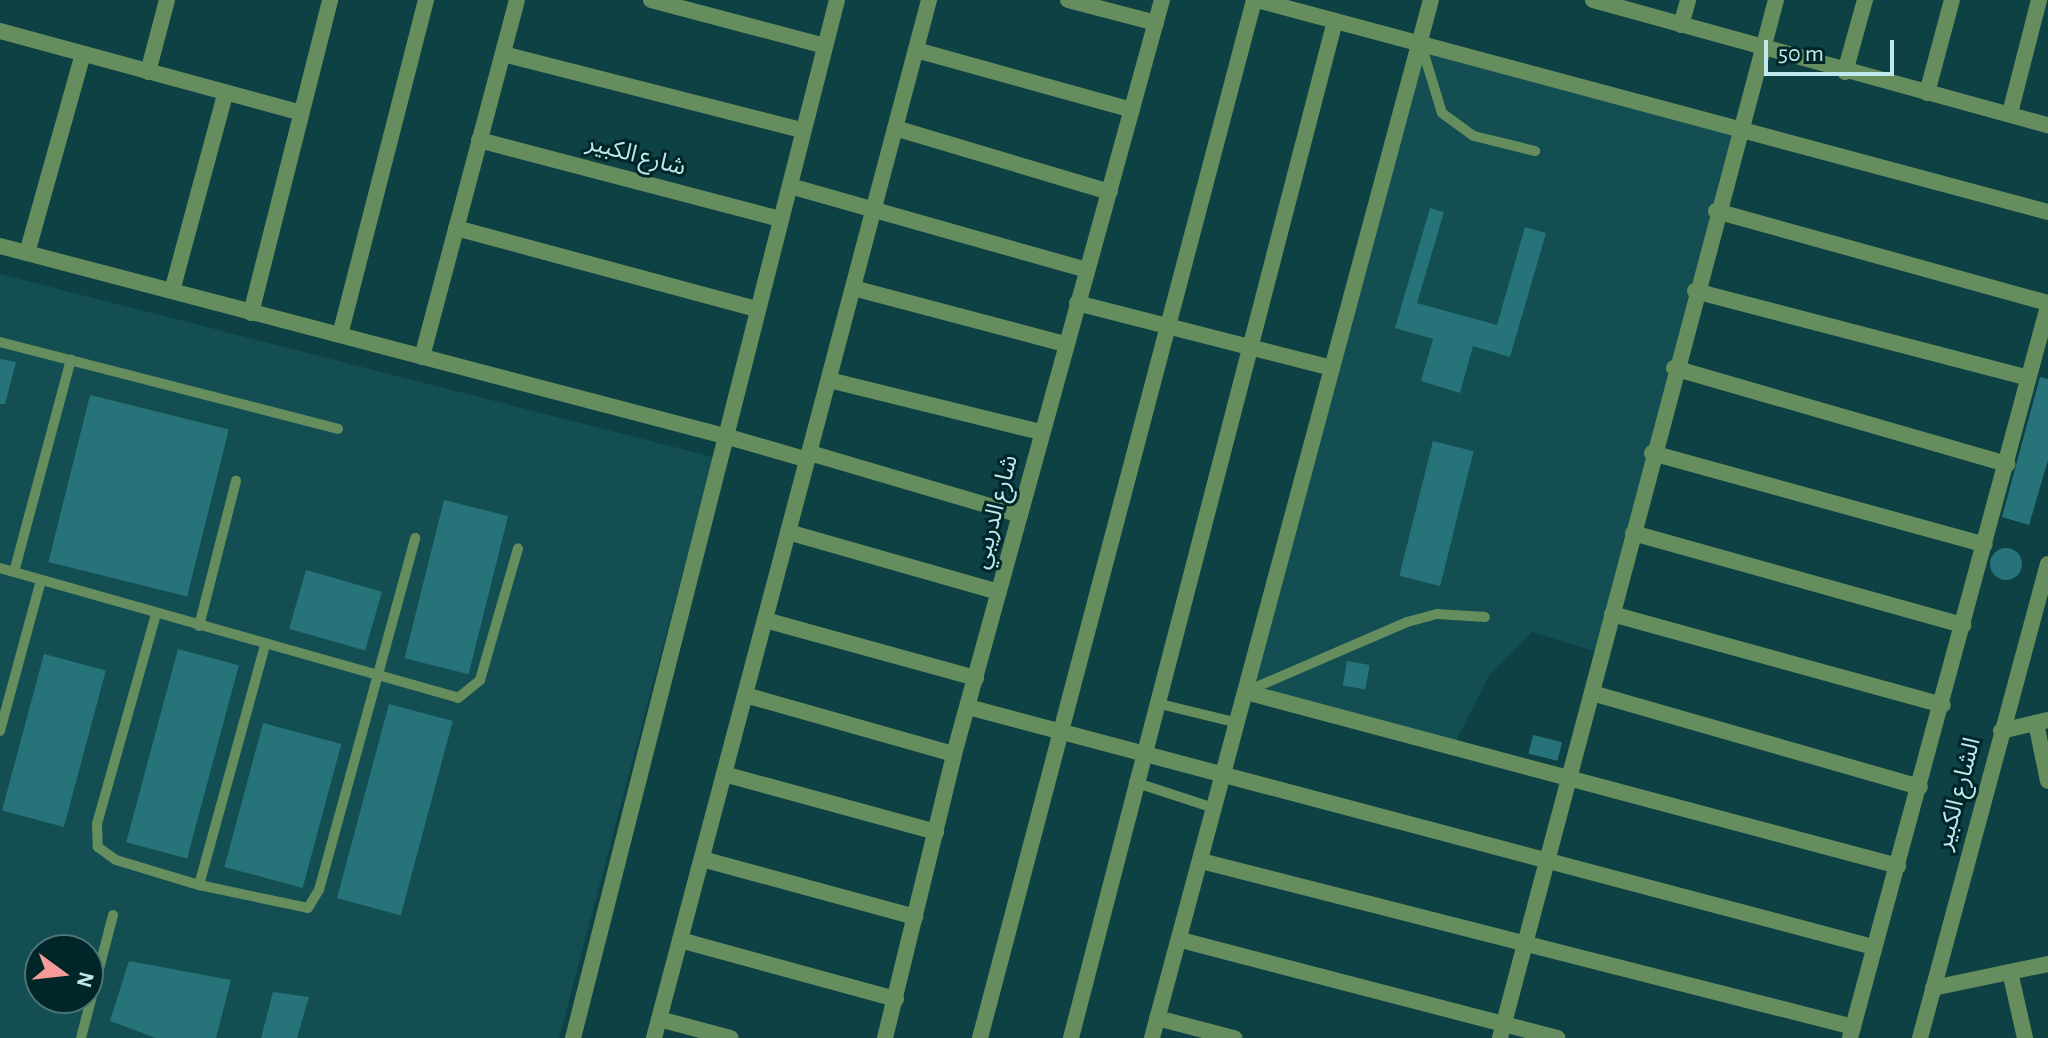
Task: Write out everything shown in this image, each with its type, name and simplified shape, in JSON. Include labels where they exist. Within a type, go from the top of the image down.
[{"type":"street","points":[[148,72],[167,0]]},
{"type":"street","points":[[251,313],[330,0]]},
{"type":"street","points":[[340,335],[426,0]]},
{"type":"street","points":[[422,357],[517,0]]},
{"type":"street","points":[[651,0],[825,46]]},
{"type":"street","points":[[573,1038],[837,0]]},
{"type":"street","points":[[654,1038],[929,0]]},
{"type":"street","points":[[1068,0],[1156,23]]},
{"type":"street","name":"شارع الدريبي","points":[[885,1038],[954,754],[1162,0]]},
{"type":"street","points":[[980,1038],[1062,732],[1165,325],[1256,0],[2048,212]]},
{"type":"street","points":[[1152,1038],[1181,940],[1431,0]]},
{"type":"street","points":[[1681,25],[1688,0]]},
{"type":"street","points":[[1501,1031],[1738,127],[1776,0]]},
{"type":"street","points":[[1845,72],[1865,0]]},
{"type":"street","points":[[1927,93],[1952,0]]},
{"type":"street","points":[[2010,113],[2039,0]]},
{"type":"street","points":[[1600,1],[1845,72],[2048,125]]},
{"type":"street","points":[[1071,1038],[1246,346],[1335,21]]},
{"type":"street","points":[[0,31],[301,113]]},
{"type":"street","points":[[916,50],[1132,110]]},
{"type":"street","points":[[27,253],[83,54]]},
{"type":"street","points":[[503,54],[802,130]]},
{"type":"street","points":[[172,291],[225,94]]},
{"type":"street","points":[[895,128],[1110,192]]},
{"type":"street","name":"شارع الكبير","points":[[479,140],[781,219]]},
{"type":"street","points":[[790,186],[1087,270]]},
{"type":"street","points":[[1201,861],[1524,942],[1851,1033],[1943,705],[2048,304],[1716,211]]},
{"type":"street","points":[[456,228],[757,309]]},
{"type":"street","points":[[0,246],[809,456],[1020,515]]},
{"type":"street","points":[[853,288],[1065,344]]},
{"type":"street","points":[[1695,291],[2028,378]]},
{"type":"street","points":[[1077,303],[1332,368]]},
{"type":"street","points":[[1674,368],[2007,464]]},
{"type":"street","points":[[829,380],[1041,432]]},
{"type":"street","points":[[1652,453],[1985,545]]},
{"type":"street","points":[[788,532],[999,592]]},
{"type":"street","points":[[1633,533],[1963,625]]},
{"type":"street","name":"الشارع الكبير","points":[[1920,1038],[2048,564]]},
{"type":"street","points":[[1612,614],[1943,705]]},
{"type":"street","points":[[765,620],[976,678]]},
{"type":"street","points":[[1246,692],[1898,866]]},
{"type":"street","points":[[1592,693],[1920,787]]},
{"type":"street","points":[[745,695],[954,754]]},
{"type":"street","points":[[968,707],[1873,947]]},
{"type":"street","points":[[2001,731],[2042,721],[2048,781]]},
{"type":"street","points":[[724,774],[936,832]]},
{"type":"street","points":[[702,859],[915,917]]},
{"type":"street","points":[[680,940],[896,999]]},
{"type":"street","points":[[1181,940],[1501,1031],[1557,1038]]},
{"type":"street","points":[[1933,988],[2048,964]]},
{"type":"street","points":[[2010,972],[2025,1038]]},
{"type":"street","points":[[1157,1018],[1234,1038]]},
{"type":"street","points":[[659,1019],[731,1038]]},
{"type":"lane","points":[[1420,42],[1442,113],[1474,136],[1535,151]]},
{"type":"lane","points":[[0,342],[338,429]]},
{"type":"lane","points":[[14,572],[71,360]]},
{"type":"lane","points":[[199,626],[236,481]]},
{"type":"lane","points":[[156,614],[95,836],[105,856],[297,911],[316,900],[415,538]]},
{"type":"lane","points":[[0,568],[458,698],[475,689],[518,548]]},
{"type":"lane","points":[[0,731],[6,688],[41,580]]},
{"type":"lane","points":[[1246,692],[1407,622],[1437,614],[1485,617]]},
{"type":"lane","points":[[199,885],[265,645]]},
{"type":"lane","points":[[1156,703],[1238,723]]},
{"type":"lane","points":[[1134,782],[1214,808]]},
{"type":"lane","points":[[81,1038],[113,915]]},
{"type":"shaded area","points":[[1420,42],[1738,127],[1600,653],[1532,632],[1489,676],[1455,743],[1248,691]]},
{"type":"shaded area","points":[[0,274],[713,457],[559,1038],[0,1038]]},
{"type":"building","points":[[1430,208],[1444,212],[1417,303],[1497,325],[1525,227],[1546,233],[1510,357],[1473,346],[1460,393],[1421,381],[1433,339],[1395,328]]},
{"type":"building","points":[[0,359],[16,362],[5,404],[0,404]]},
{"type":"building","points":[[2040,377],[2048,379],[2048,460],[2029,525],[2002,517]]},
{"type":"building","points":[[90,395],[229,430],[187,596],[48,562]]},
{"type":"building","points":[[1433,441],[1474,451],[1440,586],[1399,576]]},
{"type":"building","points":[[444,500],[508,516],[469,674],[405,658]]},
{"type":"building","points":[[2006,548],[2017,553],[2022,564],[2017,575],[2006,580],[1995,575],[1990,564],[1995,553]]},
{"type":"building","points":[[306,570],[382,592],[365,650],[289,629]]},
{"type":"building","points":[[178,649],[239,665],[187,858],[126,842]]},
{"type":"building","points":[[44,654],[106,671],[64,827],[2,810]]},
{"type":"building","points":[[1347,661],[1370,665],[1365,690],[1343,686]]},
{"type":"building","points":[[389,704],[453,721],[401,915],[337,898]]},
{"type":"building","points":[[263,723],[341,744],[303,888],[224,867]]},
{"type":"building","points":[[1533,735],[1562,742],[1558,761],[1528,753]]},
{"type":"building","points":[[129,961],[231,980],[216,1038],[156,1038],[110,1021]]},
{"type":"building","points":[[273,992],[309,997],[297,1038],[261,1038]]}]
